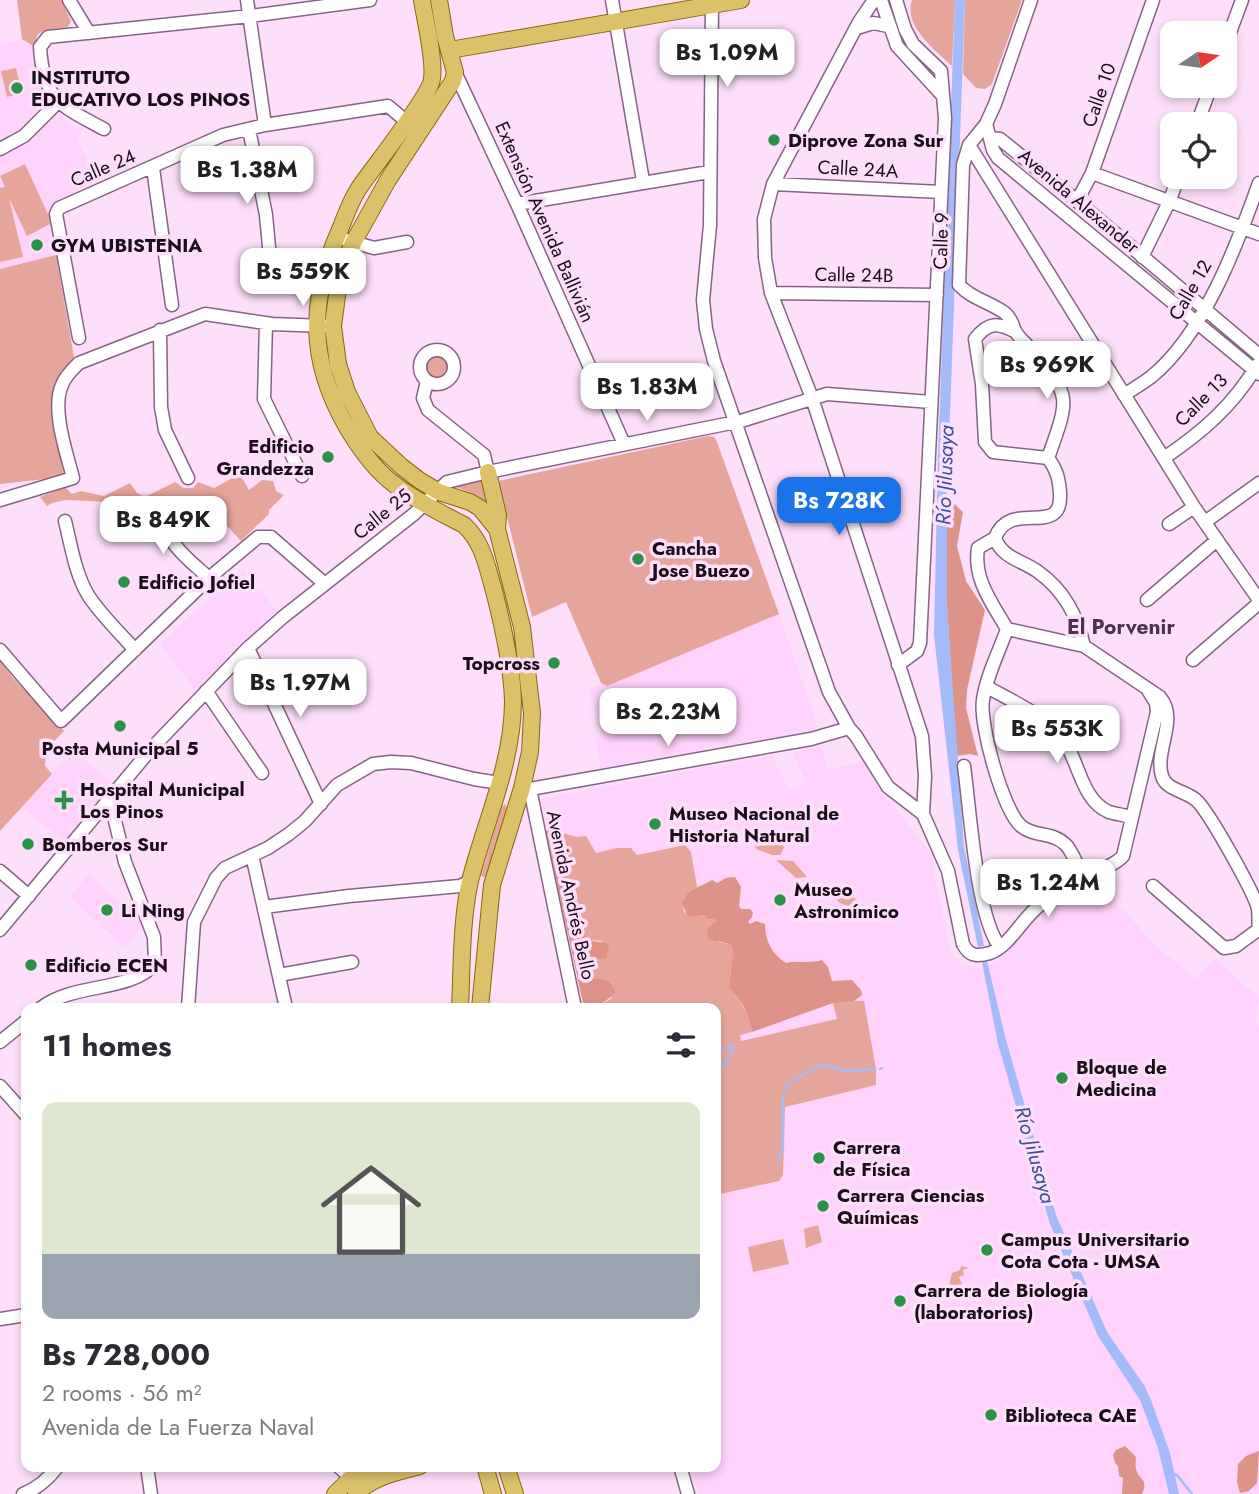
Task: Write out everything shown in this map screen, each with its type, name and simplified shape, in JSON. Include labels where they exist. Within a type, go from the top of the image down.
[{"type":"main road","points":[[422,0],[433,79],[419,104],[356,192],[325,265],[318,297],[316,325],[317,350],[324,378],[332,401],[352,437],[394,485],[464,525],[474,534],[481,547],[500,614],[513,701],[499,782],[470,881],[465,910],[460,1003]]},
{"type":"main road","points":[[429,0],[436,42],[450,50],[741,0]]},
{"type":"main road","points":[[439,0],[455,72],[449,88],[388,180],[353,243],[340,273],[333,326],[338,364],[347,392],[370,437],[402,467],[439,492],[480,508],[497,529]]},
{"type":"main road","points":[[406,121],[419,132]]},
{"type":"main road","points":[[480,1003],[492,885],[526,789],[532,713],[522,627],[497,529],[498,515],[488,472]]},
{"type":"main road","points":[[499,782],[526,789]]},
{"type":"main road","points":[[470,881],[492,885]]},
{"type":"main road","points":[[335,1494],[356,1487],[373,1472]]},
{"type":"main road","points":[[487,1472],[493,1494]]},
{"type":"main road","points":[[508,1472],[515,1494]]},
{"type":"street","points":[[69,0],[89,33]]},
{"type":"street","points":[[247,0],[265,125]]},
{"type":"street","points":[[104,129],[65,108],[53,97],[45,79],[40,47],[48,37],[250,16],[370,0]]},
{"type":"street","points":[[612,0],[643,181]]},
{"type":"street","points":[[858,25],[860,10],[865,0]]},
{"type":"street","points":[[874,0],[773,184],[764,219],[765,258],[771,293],[812,398],[922,736],[925,776],[923,814],[948,871],[963,944],[968,953],[989,952],[1031,911],[1083,876],[1107,867],[1121,858],[1157,712],[1156,703],[1148,690]]},
{"type":"street","points":[[881,0],[897,46],[906,59],[943,96]]},
{"type":"street","points":[[895,0],[913,44],[941,71],[945,128],[920,643],[917,651],[898,665]]},
{"type":"street","name":"Calle 9","points":[[1031,0],[995,104],[986,124],[969,145],[963,165],[960,285],[967,293],[1012,319],[1016,332],[1058,382],[1064,394],[1064,412],[1048,458]]},
{"type":"street","name":"Calle 10","points":[[1077,201],[1092,173],[1153,0]]},
{"type":"street","points":[[1234,21],[1242,0]]},
{"type":"street","points":[[712,3],[710,225],[704,310],[714,361],[829,692],[888,787],[923,814]]},
{"type":"street","points":[[858,25],[873,23],[888,26]]},
{"type":"street","name":"Extensión Avenida Ballivián","points":[[455,72],[624,444]]},
{"type":"street","points":[[449,88],[457,87],[465,91]]},
{"type":"street","points":[[0,149],[24,136],[58,102]]},
{"type":"street","name":"Calle 24","points":[[79,338],[56,214],[59,208],[153,169],[223,135],[265,125],[388,106],[406,121]]},
{"type":"street","points":[[986,124],[990,138]]},
{"type":"street","points":[[249,129],[266,215],[272,279]]},
{"type":"street","name":"Avenida Alexander","points":[[1257,368],[1195,323],[998,158],[990,138],[1000,139],[1077,201],[1259,355]]},
{"type":"street","points":[[969,145],[1194,507],[1259,601],[1193,660]]},
{"type":"street","points":[[153,169],[172,304]]},
{"type":"street","points":[[517,204],[709,172]]},
{"type":"street","points":[[1092,173],[1259,234]]},
{"type":"street","name":"Calle 12","points":[[1124,395],[1152,376],[1176,351],[1205,309],[1243,228],[1259,183]]},
{"type":"street","name":"Calle 24A","points":[[773,184],[941,192]]},
{"type":"street","points":[[1142,257],[1174,189]]},
{"type":"street","points":[[337,235],[353,243],[374,248],[407,242]]},
{"type":"street","name":"Calle 24B","points":[[771,293],[937,295]]},
{"type":"street","points":[[0,500],[73,478],[61,426],[59,402],[61,386],[79,363],[205,314],[269,323],[333,326]]},
{"type":"street","points":[[269,323],[264,399],[302,475]]},
{"type":"street","points":[[1016,332],[994,323],[982,330],[975,339],[982,384],[985,442],[993,452],[1048,458],[1059,477],[1061,506],[1058,513],[1052,517],[1012,519],[998,529],[995,538],[978,548],[980,579],[986,594],[1007,629],[1084,646],[1160,697],[1166,704],[1168,716],[1161,775],[1167,785],[1197,801],[1208,814],[1252,893],[1258,908],[1259,930],[1236,946],[1224,948],[1153,886]]},
{"type":"street","points":[[160,330],[161,407],[165,430],[188,478]]},
{"type":"street","name":"Calle 13","points":[[1164,457],[1190,440],[1214,419],[1257,368]]},
{"type":"street","points":[[427,381],[423,398],[428,410],[484,455],[488,472]]},
{"type":"street","name":"Calle 25","points":[[0,930],[109,796],[248,648],[425,504],[447,482],[736,422],[827,394],[931,402]]},
{"type":"street","points":[[1205,522],[1259,483]]},
{"type":"street","points":[[1169,524],[1194,507]]},
{"type":"street","points":[[163,512],[163,523],[174,544],[209,578]]},
{"type":"street","points":[[65,521],[76,565],[87,592],[99,611],[135,650]]},
{"type":"street","points":[[0,650],[61,721],[209,578],[258,537],[271,537],[325,584]]},
{"type":"street","points":[[995,538],[1002,552],[1050,581],[1079,623],[1084,646]]},
{"type":"street","points":[[1147,600],[1217,540]]},
{"type":"street","points":[[1007,629],[982,701],[982,718],[997,780],[1014,818],[1026,830],[1053,837],[1065,844],[1083,876]]},
{"type":"street","points":[[248,648],[321,804]]},
{"type":"street","points":[[987,687],[1041,718],[1062,737],[1094,802],[1109,812],[1131,817]]},
{"type":"street","points":[[206,691],[262,773]]},
{"type":"street","points":[[526,789],[811,739],[849,728]]},
{"type":"street","points":[[188,1003],[194,922],[216,878],[225,868],[268,848],[289,834],[337,785],[373,764],[391,762],[411,763],[474,779],[499,782]]},
{"type":"street","points":[[964,766],[979,879],[990,931],[989,952]]},
{"type":"street","name":"Avenida Andrés Bello","points":[[526,789],[574,1003]]},
{"type":"street","points":[[48,1003],[75,991],[135,978],[147,973],[155,964],[154,937],[125,862],[109,796]]},
{"type":"street","points":[[252,855],[285,1003]]},
{"type":"street","points":[[0,871],[29,896]]},
{"type":"street","points":[[264,906],[460,886],[470,881]]},
{"type":"street","points":[[279,975],[352,962]]},
{"type":"street","points":[[1,1039],[21,1025]]},
{"type":"street","points":[[0,1086],[21,1109]]},
{"type":"street","points":[[0,1319],[21,1316]]},
{"type":"street","points":[[23,1494],[35,1489],[54,1472]]},
{"type":"street","points":[[148,1472],[151,1494]]},
{"type":"street","points":[[343,1472],[356,1487]]},
{"type":"street","points":[[682,1472],[688,1494]]},
{"type":"shaded area","points":[[17,0],[61,0],[71,21],[68,27],[43,31],[37,35],[35,47],[22,39]]},
{"type":"shaded area","points":[[912,0],[955,0],[952,66],[916,28],[910,10]]},
{"type":"shaded area","points":[[965,0],[1022,0],[992,84],[985,89],[976,88],[963,74]]},
{"type":"shaded area","points":[[22,39],[35,47],[39,76],[49,99],[58,102],[60,113],[72,127],[84,126],[77,139],[98,180],[55,201],[50,208],[56,255],[0,269],[0,45]]},
{"type":"shaded area","points":[[16,68],[22,93],[7,97],[1,71]]},
{"type":"shaded area","points":[[25,164],[52,223],[27,236],[9,198],[23,257],[0,262],[0,188],[5,187],[0,176]]},
{"type":"shaded area","points":[[56,255],[74,357],[64,374],[60,444],[64,477],[0,484],[0,269]]},
{"type":"shaded area","points":[[437,355],[448,362],[449,367],[442,378],[437,379],[426,372],[425,367],[432,356]]},
{"type":"shaded area","name":"Cancha Jose Buezo","points":[[708,436],[714,437],[717,442],[779,614],[607,686],[601,683],[566,602],[532,617],[498,481]]},
{"type":"shaded area","points":[[240,474],[249,490],[262,480],[273,481],[276,491],[284,495],[241,541],[200,497],[170,505],[160,501],[153,504],[66,500],[47,506],[40,497],[65,487],[72,494],[81,491],[104,496],[130,483],[137,493],[145,497],[175,482],[184,488],[193,488],[198,482],[214,488]]},
{"type":"shaded area","points":[[482,478],[489,504],[456,487],[456,485]]},
{"type":"shaded area","points":[[947,497],[963,512],[957,546],[966,581],[985,610],[967,690],[966,708],[978,756],[956,756],[947,605]]},
{"type":"shaded area","points":[[243,568],[277,611],[195,690],[160,644]]},
{"type":"shaded area","points":[[779,614],[817,727],[813,730],[601,768],[595,739],[603,736],[588,690],[601,683],[607,686]]},
{"type":"shaded area","points":[[0,660],[13,678],[64,731],[46,750],[45,766],[52,774],[0,831]]},
{"type":"shaded area","name":"Campus Universitario Cota Cota - UMSA","points":[[822,747],[828,769],[863,762],[883,793],[930,852],[949,947],[961,964],[973,967],[988,966],[995,962],[1027,924],[1044,909],[1081,887],[1101,882],[1118,905],[1159,948],[1195,979],[1215,958],[1259,998],[1256,1021],[1259,1033],[1259,1494],[698,1494],[691,1472],[721,1472],[721,1003],[583,1003],[540,799],[772,755],[788,789],[807,784],[792,752]]},
{"type":"shaded area","name":"Hospital Municipal Los Pinos","points":[[73,751],[113,784],[67,843],[21,807]]},
{"type":"shaded area","points":[[505,804],[507,808],[486,876],[483,877],[481,875],[502,806]]},
{"type":"shaded area","points":[[759,829],[782,842],[784,848],[780,855],[756,849],[753,834]]},
{"type":"shaded area","points":[[545,830],[577,837],[586,836],[596,853],[631,848],[637,855],[685,845],[691,852],[697,887],[683,898],[684,912],[692,917],[704,915],[707,919],[717,920],[712,925],[718,942],[730,944],[733,950],[729,988],[744,1008],[752,1032],[740,1035],[741,1041],[837,1019],[833,1003],[842,1000],[864,1001],[876,1069],[876,1085],[785,1107],[783,1175],[779,1181],[721,1194],[721,1003],[604,1003],[612,998],[593,981],[587,964],[588,957],[597,959],[602,941],[584,935],[578,910],[565,900],[569,893],[567,883],[558,870],[554,870]]},
{"type":"shaded area","points":[[776,860],[793,861],[807,877],[796,878]]},
{"type":"shaded area","points":[[554,870],[561,872],[567,879],[571,889],[565,900],[578,908],[585,936],[592,941],[607,943],[609,947],[606,958],[588,957],[586,961],[589,977],[609,981],[616,993],[603,1003],[583,1003]]},
{"type":"shaded area","name":"Li Ning","points":[[89,874],[145,924],[125,947],[69,897]]},
{"type":"shaded area","points":[[735,877],[741,887],[739,906],[753,912],[748,922],[750,924],[756,921],[765,924],[768,941],[777,956],[786,963],[822,960],[828,967],[832,981],[852,980],[862,995],[854,1001],[833,1003],[752,1032],[744,1008],[729,988],[733,950],[730,944],[708,939],[707,929],[717,920],[707,919],[704,915],[687,915],[682,903],[691,891],[712,880],[717,883]]},
{"type":"shaded area","points":[[850,894],[866,908],[865,912],[836,899]]},
{"type":"shaded area","points":[[818,1225],[822,1242],[806,1248],[804,1229]]},
{"type":"shaded area","points":[[783,1239],[789,1264],[753,1272],[748,1247]]},
{"type":"shaded area","points":[[961,1266],[969,1268],[963,1270],[964,1275],[959,1277],[962,1284],[957,1288],[949,1285],[952,1273],[960,1270]]},
{"type":"shaded area","points":[[1125,1446],[1136,1457],[1137,1473],[1144,1482],[1142,1494],[1122,1494],[1123,1478],[1119,1476],[1113,1455],[1116,1450]]},
{"type":"shaded area","points":[[1259,1451],[1257,1483],[1249,1491],[1240,1493],[1237,1482],[1238,1464],[1246,1456]]},
{"type":"water","name":"Río Jilusaya","points":[[955,0],[965,0],[947,497],[947,605],[964,846],[984,946],[978,947],[958,850],[934,635]]},
{"type":"water","name":"Río Jilusaya","points":[[987,961],[1006,1040],[1056,1215],[1107,1332],[1144,1385],[1151,1400],[1170,1453],[1179,1494],[1169,1494],[1158,1448],[1140,1400],[1098,1336],[1050,1224],[998,1044],[982,962]]},
{"type":"waterway","points":[[721,1050],[734,1046],[731,1054]]},
{"type":"waterway","points":[[723,1067],[730,1055]]},
{"type":"waterway","points":[[790,1083],[819,1065],[843,1071],[875,1069]]},
{"type":"waterway","points":[[784,1091],[787,1085]]},
{"type":"waterway","points":[[778,1161],[783,1147],[783,1096]]},
{"type":"waterway","points":[[1173,1474],[1177,1475],[1192,1494]]},
{"type":"place","name":"INSTITUTO EDUCATIVO LOS PINOS","points":[[17,88]]},
{"type":"place","name":"Diprove Zona Sur","points":[[774,140]]},
{"type":"place","name":"GYM UBISTENIA","points":[[37,245]]},
{"type":"place","name":"Edificio Grandezza","points":[[328,457]]},
{"type":"place","name":"Cancha Jose Buezo","points":[[638,559]]},
{"type":"place","name":"Edificio Jofiel","points":[[124,582]]},
{"type":"place","name":"Topcross","points":[[554,663]]},
{"type":"place","name":"Posta Municipal 5","points":[[120,726]]},
{"type":"place","name":"Hospital Municipal Los Pinos","points":[[64,800]]},
{"type":"place","name":"Museo Nacional de Historia Natural","points":[[655,824]]},
{"type":"place","name":"Bomberos Sur","points":[[28,844]]},
{"type":"place","name":"Museo Astronímico","points":[[780,900]]},
{"type":"place","name":"Li Ning","points":[[107,910]]},
{"type":"place","name":"Edificio ECEN","points":[[31,965]]},
{"type":"place","name":"Bloque de Medicina","points":[[1062,1078]]},
{"type":"place","name":"Carrera de Física","points":[[819,1158]]},
{"type":"place","name":"Carrera Ciencias Químicas","points":[[823,1206]]},
{"type":"place","name":"Campus Universitario Cota Cota - UMSA","points":[[987,1250]]},
{"type":"place","name":"Carrera de Biología (laboratorios)","points":[[900,1301]]},
{"type":"place","name":"Biblioteca CAE","points":[[991,1415]]},
{"type":"district","name":"El Porvenir","points":[[1121,627]]}]
